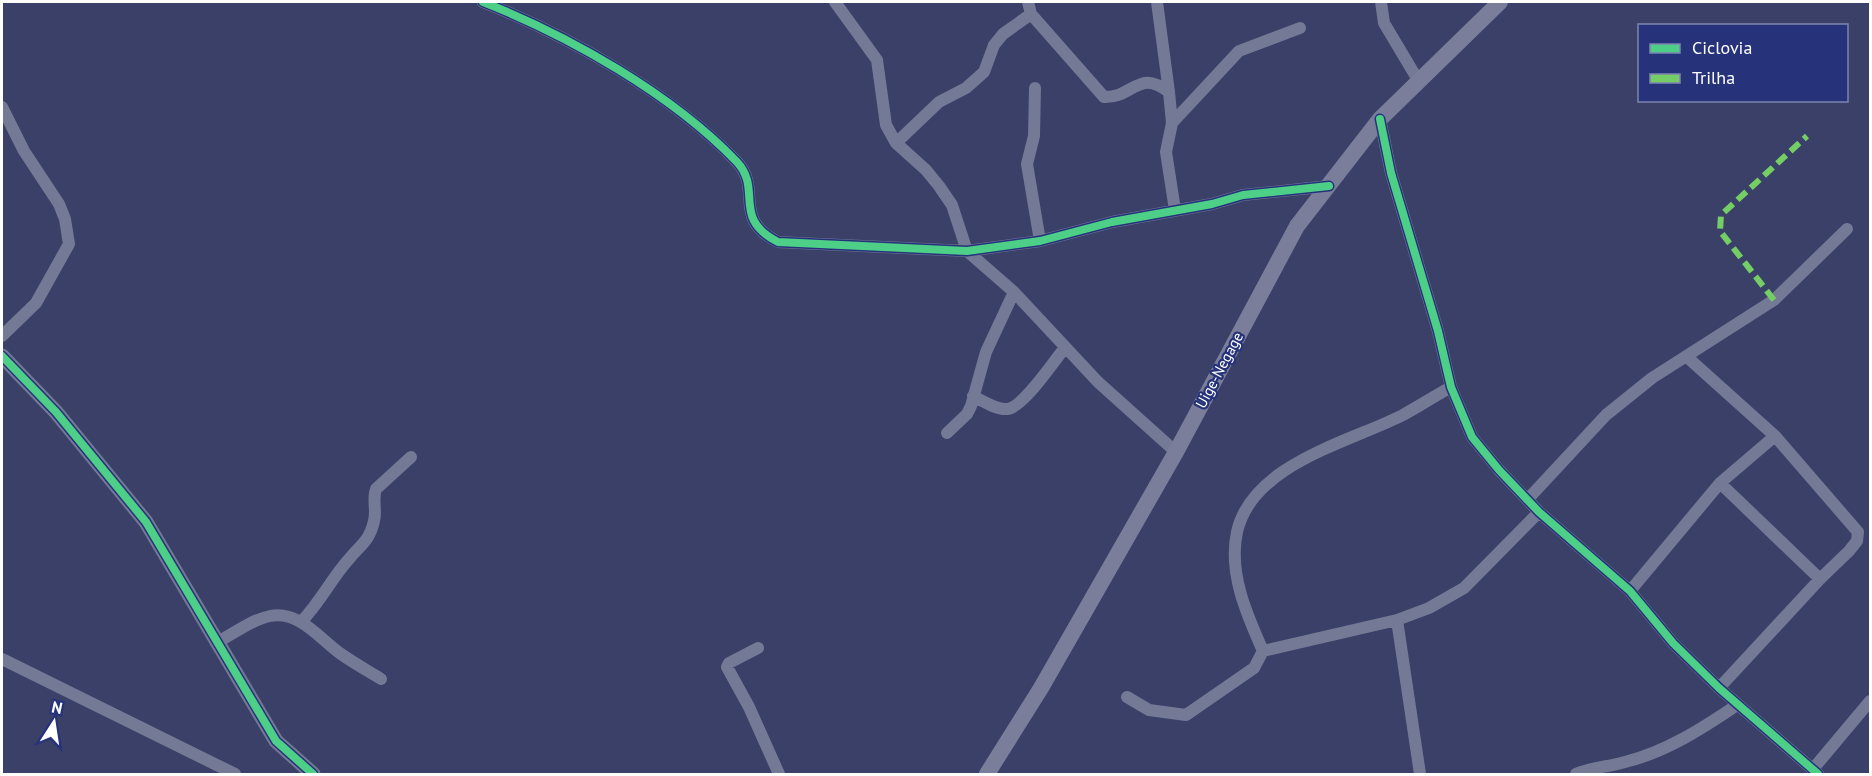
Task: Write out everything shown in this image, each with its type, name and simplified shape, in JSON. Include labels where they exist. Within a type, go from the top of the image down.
[{"type":"main road","name":"Uige-Negage","points":[[987,774],[1041,688],[1176,452],[1297,226],[1380,119],[1500,2]]},
{"type":"street","points":[[483,2],[572,42],[646,89],[690,122],[738,164],[747,181],[750,214],[756,228],[765,236],[778,242],[801,245],[967,250],[1040,241],[1112,222],[1243,195],[1329,186]]},
{"type":"street","points":[[835,2],[877,60],[886,125],[896,143],[926,170],[952,206],[967,250],[1014,292],[1064,349],[1176,452]]},
{"type":"street","points":[[1157,2],[1172,123],[1166,152],[1175,210]]},
{"type":"street","points":[[1381,2],[1384,23],[1418,80]]},
{"type":"street","points":[[896,143],[939,102],[966,88],[984,72],[994,45],[1030,8],[1104,97],[1114,98],[1147,81],[1156,81],[1169,92]]},
{"type":"street","points":[[1172,123],[1239,51],[1300,28]]},
{"type":"street","points":[[1035,88],[1034,136],[1027,164],[1040,241]]},
{"type":"street","points":[[2,107],[24,151],[59,204],[65,219],[69,244],[36,303],[2,336]]},
{"type":"street","points":[[1380,119],[1391,173],[1432,311],[1451,387],[1472,437],[1499,471],[1539,512],[1630,591],[1673,643],[1719,688],[1816,772],[1870,701]]},
{"type":"street","points":[[1528,499],[1606,415],[1652,378],[1774,300],[1847,230]]},
{"type":"street","points":[[947,434],[967,414],[986,352],[1014,292]]},
{"type":"street","points":[[973,396],[997,408],[1009,410],[1019,404],[1064,349]]},
{"type":"street","points":[[2,356],[56,411],[146,522],[276,741],[313,774]]},
{"type":"street","points":[[1687,357],[1775,436],[1858,532],[1857,541],[1850,551],[1820,579],[1719,688]]},
{"type":"street","points":[[1263,651],[1245,610],[1236,560],[1237,533],[1242,518],[1256,495],[1311,455],[1403,415],[1451,387]]},
{"type":"street","points":[[1630,591],[1720,483],[1775,436]]},
{"type":"street","points":[[301,622],[329,589],[349,558],[364,546],[374,522],[376,510],[373,496],[376,489],[411,457]]},
{"type":"street","points":[[1720,483],[1820,579]]},
{"type":"street","points":[[1127,697],[1149,710],[1186,715],[1254,668],[1263,651],[1397,620],[1428,608],[1464,588],[1539,512]]},
{"type":"street","points":[[216,643],[267,617],[290,617],[301,622],[342,654],[381,679]]},
{"type":"street","points":[[1397,620],[1420,774]]},
{"type":"street","points":[[758,648],[729,663],[727,667],[749,707],[779,774]]},
{"type":"street","points":[[2,659],[235,774]]},
{"type":"street","points":[[1576,774],[1649,754],[1708,724],[1737,705]]},
{"type":"marked path","points":[[1774,300],[1720,231],[1721,215],[1807,136]]},
{"type":"cycle path","points":[[483,2],[584,50],[651,90],[682,113],[737,162],[748,183],[751,214],[755,223],[764,233],[778,242],[967,251],[1040,241],[1112,222],[1212,204],[1243,195],[1329,186]]},
{"type":"cycle path","points":[[1380,119],[1391,173],[1438,331],[1451,387],[1472,437],[1499,470],[1539,512],[1630,591],[1673,643],[1719,688],[1818,774]]},
{"type":"cycle path","points":[[2,356],[56,412],[146,522],[276,741],[313,774]]}]
